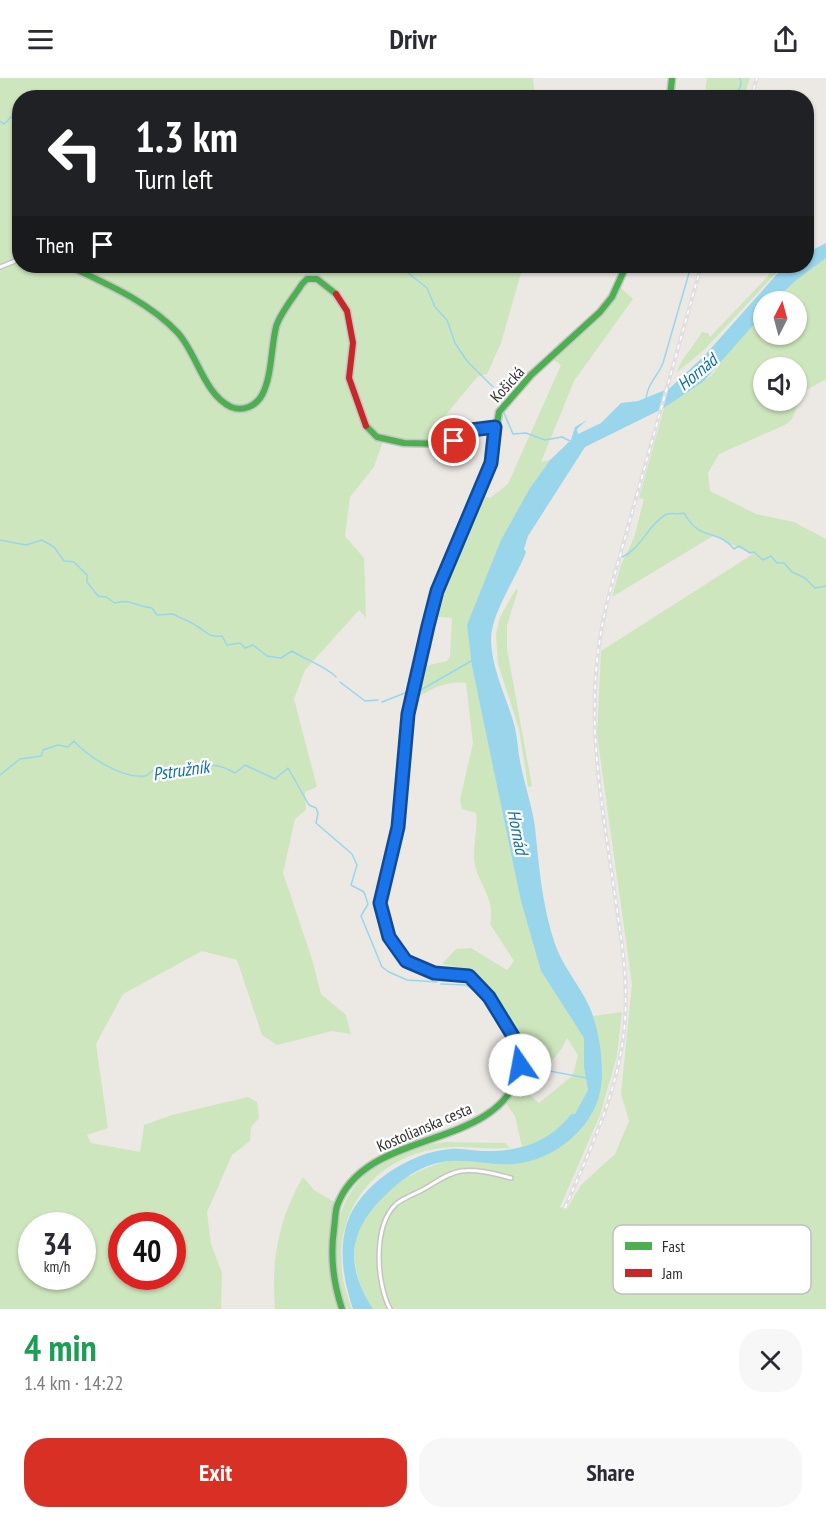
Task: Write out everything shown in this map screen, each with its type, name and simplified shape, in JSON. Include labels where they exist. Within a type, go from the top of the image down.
[{"type":"street","points":[[82,273],[123,294],[167,324],[187,344],[219,398],[237,408],[247,409],[257,403],[263,393],[277,324],[302,284],[307,279],[317,279],[336,294],[347,311],[353,343],[349,378],[363,422],[377,437],[404,443],[447,444],[471,430],[495,427]]},
{"type":"street","name":"Košická","points":[[516,1041],[489,997],[469,976],[434,973],[406,961],[396,950],[383,922],[380,903],[382,886],[401,810],[405,737],[413,689],[437,591],[491,463],[495,427],[501,410],[517,390],[600,312],[612,297],[623,273]]},
{"type":"street","name":"Kostolianska cesta","points":[[342,1309],[334,1279],[331,1229],[338,1204],[346,1189],[354,1179],[377,1161],[407,1146],[475,1121],[501,1104],[512,1090],[519,1071],[520,1056],[516,1041]]},
{"type":"street","points":[[390,1309],[382,1292],[378,1260],[388,1218],[394,1206],[406,1197],[456,1172],[494,1173],[511,1178]]},
{"type":"green space","points":[[0,78],[533,78],[534,90],[12,90],[12,273],[521,273],[501,343],[487,374],[478,376],[429,435],[430,444],[383,441],[374,467],[350,497],[345,536],[364,558],[366,618],[359,610],[305,670],[294,699],[317,787],[305,792],[306,810],[295,819],[283,873],[312,959],[321,994],[346,1015],[351,1034],[332,1031],[277,1045],[262,1035],[237,960],[202,951],[123,994],[96,1044],[108,1128],[87,1135],[91,1143],[140,1152],[144,1125],[172,1115],[248,1097],[257,1102],[259,1118],[251,1127],[250,1141],[232,1155],[207,1212],[211,1244],[222,1273],[221,1309],[0,1309]]},
{"type":"green space","points":[[707,78],[750,78],[746,90],[705,90]]},
{"type":"green space","points":[[826,258],[826,379],[807,390],[807,357],[753,357],[753,411],[795,411],[792,419],[785,425],[719,454],[708,473],[710,491],[756,514],[794,522],[826,539],[826,1309],[373,1309],[360,1283],[355,1260],[356,1238],[364,1218],[378,1200],[396,1184],[443,1162],[565,1144],[602,1062],[593,1016],[622,1012],[617,1056],[600,1115],[560,1207],[567,1209],[581,1185],[615,1154],[629,1121],[621,1094],[632,984],[597,735],[601,651],[753,554],[713,536],[612,597],[621,565],[634,538],[644,499],[639,498],[664,408],[712,375],[735,343],[753,324],[753,345],[807,345],[807,291],[785,291],[806,273],[814,273],[814,267]]},
{"type":"green space","points":[[770,273],[776,273],[759,291],[754,291]]},
{"type":"green space","points":[[615,288],[621,288],[633,299],[574,381],[541,462],[550,460],[530,488],[472,666],[541,971],[584,1037],[584,1068],[588,1090],[575,1115],[571,1114],[561,1126],[543,1139],[522,1147],[515,1116],[506,1103],[516,1082],[539,1103],[573,1075],[578,1055],[567,1038],[554,1059],[548,1064],[535,1064],[526,1059],[516,1050],[491,997],[477,978],[463,969],[442,964],[456,949],[471,948],[507,970],[514,961],[490,924],[491,908],[474,859],[476,813],[462,809],[460,800],[473,743],[466,683],[443,685],[410,702],[417,668],[447,661],[450,656],[452,618],[429,616],[442,573],[478,494],[490,498],[508,484],[561,365],[552,359],[576,336]]},
{"type":"green space","points":[[753,292],[753,298],[704,350],[677,372],[702,332],[708,333],[710,337]]},
{"type":"green space","points":[[516,589],[518,590],[507,625],[507,649],[532,786],[528,787],[519,729],[498,664],[496,634],[500,617]]},
{"type":"green space","points":[[446,1142],[505,1143],[510,1148],[450,1147],[412,1155],[388,1167],[369,1184],[354,1205],[345,1228],[341,1254],[344,1281],[352,1309],[348,1309],[339,1279],[337,1235],[342,1212],[350,1193],[363,1177],[380,1163],[399,1153]]},
{"type":"green space","points":[[303,1177],[314,1190],[338,1204],[332,1230],[332,1256],[342,1309],[275,1309],[274,1274],[278,1241],[294,1193]]},
{"type":"water","points":[[826,243],[826,258],[814,267],[814,249]]},
{"type":"water","points":[[778,273],[806,273],[785,291],[762,291]]},
{"type":"water","name":"Hornád","points":[[753,301],[753,325],[704,381],[664,408],[585,447],[528,536],[524,549],[526,552],[499,608],[492,630],[492,652],[515,728],[520,761],[534,819],[547,915],[559,954],[585,998],[596,1024],[602,1064],[600,1092],[596,1106],[579,1131],[556,1150],[542,1157],[514,1164],[442,1162],[416,1172],[392,1189],[367,1217],[359,1231],[355,1245],[354,1260],[357,1275],[363,1292],[373,1309],[353,1309],[343,1267],[344,1234],[354,1209],[375,1183],[404,1163],[435,1151],[454,1149],[495,1151],[532,1144],[553,1132],[571,1114],[575,1114],[588,1090],[584,1068],[584,1038],[541,971],[521,901],[472,666],[467,625],[501,540],[530,488],[550,460],[571,440],[575,427],[587,420],[577,429],[578,434],[601,423],[621,403],[638,401],[670,388],[705,355]]},
{"type":"waterway","points":[[739,90],[740,78]]},
{"type":"waterway","points":[[0,121],[4,124],[12,118]]},
{"type":"waterway","points":[[408,273],[427,288],[435,307],[447,320],[455,343],[467,361],[493,387]]},
{"type":"waterway","points":[[646,399],[649,388],[663,363],[689,273]]},
{"type":"waterway","points":[[494,393],[497,402]]},
{"type":"waterway","points":[[504,413],[513,434],[526,433],[545,440],[562,437],[570,441]]},
{"type":"waterway","points":[[622,557],[634,549],[653,525],[665,515],[684,513],[696,528],[721,538],[734,549],[739,546],[750,553],[754,552],[763,560],[771,556],[777,563],[784,563],[792,572],[805,578],[815,588],[826,586]]},
{"type":"waterway","points":[[0,540],[26,545],[42,540],[54,547],[64,561],[74,562],[87,575],[87,582],[98,596],[106,597],[115,603],[129,602],[152,608],[157,615],[173,614],[210,635],[222,636],[227,645],[240,643],[245,648],[253,645],[267,656],[281,658],[292,651],[336,677]]},
{"type":"waterway","points":[[419,691],[473,660]]},
{"type":"waterway","points":[[340,682],[365,701],[378,700]]},
{"type":"waterway","points":[[382,702],[405,693]]},
{"type":"waterway","name":"Pstružník","points":[[0,775],[20,759],[41,756],[43,750],[58,745],[68,747],[74,741],[106,766],[136,776],[145,776],[153,771],[176,771],[209,765],[226,768],[235,773],[245,765],[275,779],[288,768],[309,805],[316,808],[318,813],[316,823],[352,854],[357,865],[351,885],[364,892],[368,904],[361,916],[382,967],[407,980],[437,982]]},
{"type":"waterway","name":"Pstružník","points":[[441,984],[466,985],[477,992],[512,1039]]},
{"type":"waterway","name":"Pstružník","points":[[518,1041],[528,1064],[544,1070],[587,1078]]},
{"type":"railway","points":[[753,90],[757,78]]},
{"type":"railway","points":[[565,1208],[611,1092],[618,1068],[625,1019],[626,988],[620,927],[596,746],[596,673],[601,635],[609,595],[699,273]]},
{"type":"traffic: fast","points":[[671,90],[672,78]]},
{"type":"traffic: fast","points":[[84,273],[141,303],[167,322],[185,342],[214,393],[231,407],[240,409],[249,407],[262,395],[270,371],[276,327],[302,284],[307,279],[317,279],[336,294]]},
{"type":"traffic: fast","points":[[437,593],[490,467],[499,412],[531,375],[600,312],[612,297],[623,273]]},
{"type":"traffic: fast","points":[[366,426],[377,437],[404,443],[447,444],[471,430],[495,427]]},
{"type":"traffic: fast","points":[[342,1309],[336,1289],[332,1250],[337,1206],[352,1181],[374,1163],[401,1150],[459,1129],[485,1116],[506,1097],[519,1072],[517,1048],[511,1033],[486,991],[467,975],[432,971],[413,963],[398,950],[388,935],[383,918],[382,901],[400,807],[404,748]]},
{"type":"traffic: jam","points":[[336,294],[347,311],[353,343],[349,378],[366,426]]},
{"type":"traffic: jam","points":[[404,748],[415,674],[437,593]]},
{"type":"route","points":[[454,441],[479,427],[495,427],[491,463],[437,591],[418,666],[405,737],[402,803],[382,886],[381,914],[389,937],[396,950],[406,961],[434,973],[469,976],[489,997],[516,1041],[520,1065]]}]
